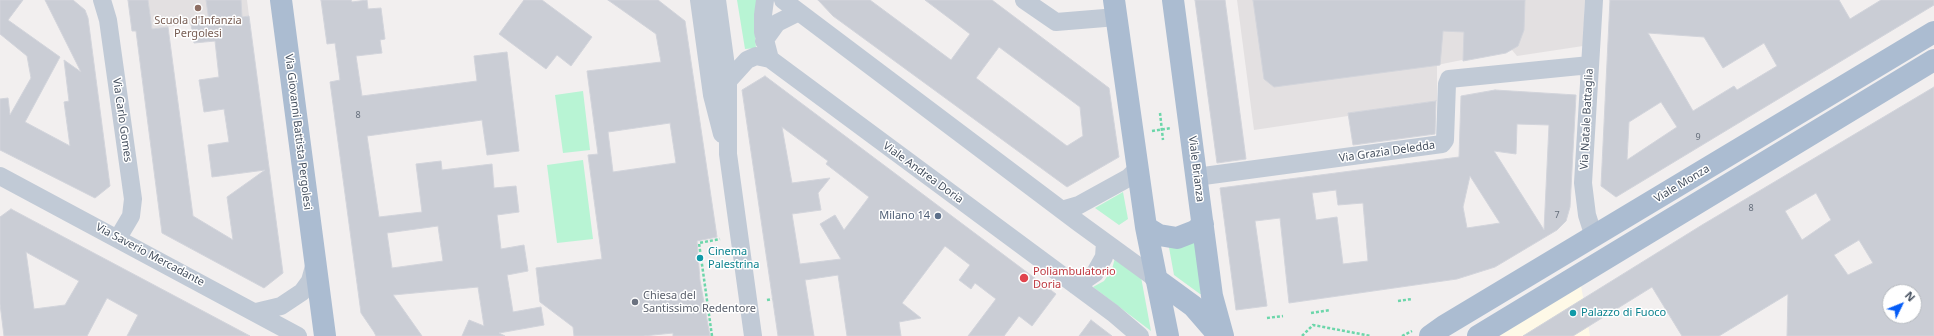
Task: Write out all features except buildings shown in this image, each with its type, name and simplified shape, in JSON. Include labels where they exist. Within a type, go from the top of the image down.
[{"type":"main road","name":"Via Giovanni Battista Pergolesi","points":[[281,0],[325,336]]},
{"type":"main road","name":"Viale Brianza","points":[[1173,0],[1212,296],[1223,336]]},
{"type":"main road","points":[[1116,9],[1146,227],[1168,336]]},
{"type":"main road","name":"Viale Monza","points":[[1430,336],[1440,328],[1934,32]]},
{"type":"main road","points":[[1478,336],[1934,60]]},
{"type":"main road","points":[[1146,227],[1159,235],[1177,238],[1195,231],[1203,224]]},
{"type":"main road","points":[[1156,279],[1193,306],[1219,336]]},
{"type":"main road","points":[[1516,283],[1530,305]]},
{"type":"street","name":"Via Carlo Gomes","points":[[102,0],[108,20],[133,198],[131,216],[118,238]]},
{"type":"street","points":[[717,0],[728,81],[728,154]]},
{"type":"street","points":[[728,81],[747,60],[756,56],[770,59],[764,40],[762,15],[765,0]]},
{"type":"street","points":[[783,0],[800,6],[1062,210],[1156,279]]},
{"type":"street","points":[[1024,0],[1045,16],[1056,22],[1116,9]]},
{"type":"street","name":"Via Natale Battaglia","points":[[1594,0],[1583,184],[1587,215],[1594,237]]},
{"type":"street","points":[[698,3],[712,95],[728,154],[753,336]]},
{"type":"street","points":[[764,40],[777,23],[800,6]]},
{"type":"street","name":"Viale Andrea Doria","points":[[770,59],[1076,286],[1140,336]]},
{"type":"street","name":"Via Grazia Deledda","points":[[1196,177],[1442,144],[1445,140],[1447,84],[1449,79],[1590,65]]},
{"type":"street","points":[[1062,210],[1079,205],[1128,178],[1138,168]]},
{"type":"street","name":"Via Saverio Mercadante","points":[[0,176],[256,312],[298,336]]},
{"type":"street","points":[[1076,286],[1095,273],[1104,257],[1105,242]]},
{"type":"street","name":"Via Giovanni Battista Pergolesi","points":[[256,312],[281,306],[302,292],[310,281],[315,263]]},
{"type":"path","points":[[1160,113],[1163,140]]},
{"type":"path","points":[[1150,132],[1177,127]]},
{"type":"path","points":[[712,336],[699,243],[720,239]]},
{"type":"path","points":[[767,300],[772,299]]},
{"type":"path","points":[[1398,301],[1412,299]]},
{"type":"path","points":[[1311,313],[1330,310]]},
{"type":"path","points":[[1267,318],[1284,316]]},
{"type":"path","points":[[1302,336],[1313,325],[1371,336]]},
{"type":"shaded area","name":"Scuola d'Infanzia Pergolesi","points":[[148,0],[247,0],[249,16],[152,29]]},
{"type":"shaded area","points":[[1237,0],[1585,0],[1583,46],[1517,56],[1512,50],[1437,65],[1437,101],[1348,113],[1348,116],[1254,130]]},
{"type":"shaded area","points":[[1580,280],[1590,336],[1492,336]]},
{"type":"green space","points":[[737,0],[761,0],[754,24],[756,48],[745,49]]},
{"type":"green space","points":[[583,91],[590,150],[563,153],[555,95]]},
{"type":"green space","points":[[583,160],[593,239],[557,243],[547,165]]},
{"type":"green space","points":[[1123,192],[1128,219],[1119,225],[1095,208]]},
{"type":"green space","points":[[1196,238],[1201,294],[1174,275],[1168,242]]},
{"type":"green space","points":[[1115,258],[1141,277],[1151,331],[1093,287],[1104,281],[1112,269]]},
{"type":"place","name":"Scuola d'Infanzia Pergolesi","points":[[198,8]]},
{"type":"place","name":"Milano 14","points":[[938,216]]},
{"type":"place","name":"Cinema Palestrina","points":[[700,258]]},
{"type":"place","name":"Poliambulatorio Doria","points":[[1024,278]]},
{"type":"place","name":"Chiesa del Santissimo Redentore","points":[[635,302]]},
{"type":"place","name":"Palazzo di Fuoco","points":[[1573,313]]}]
